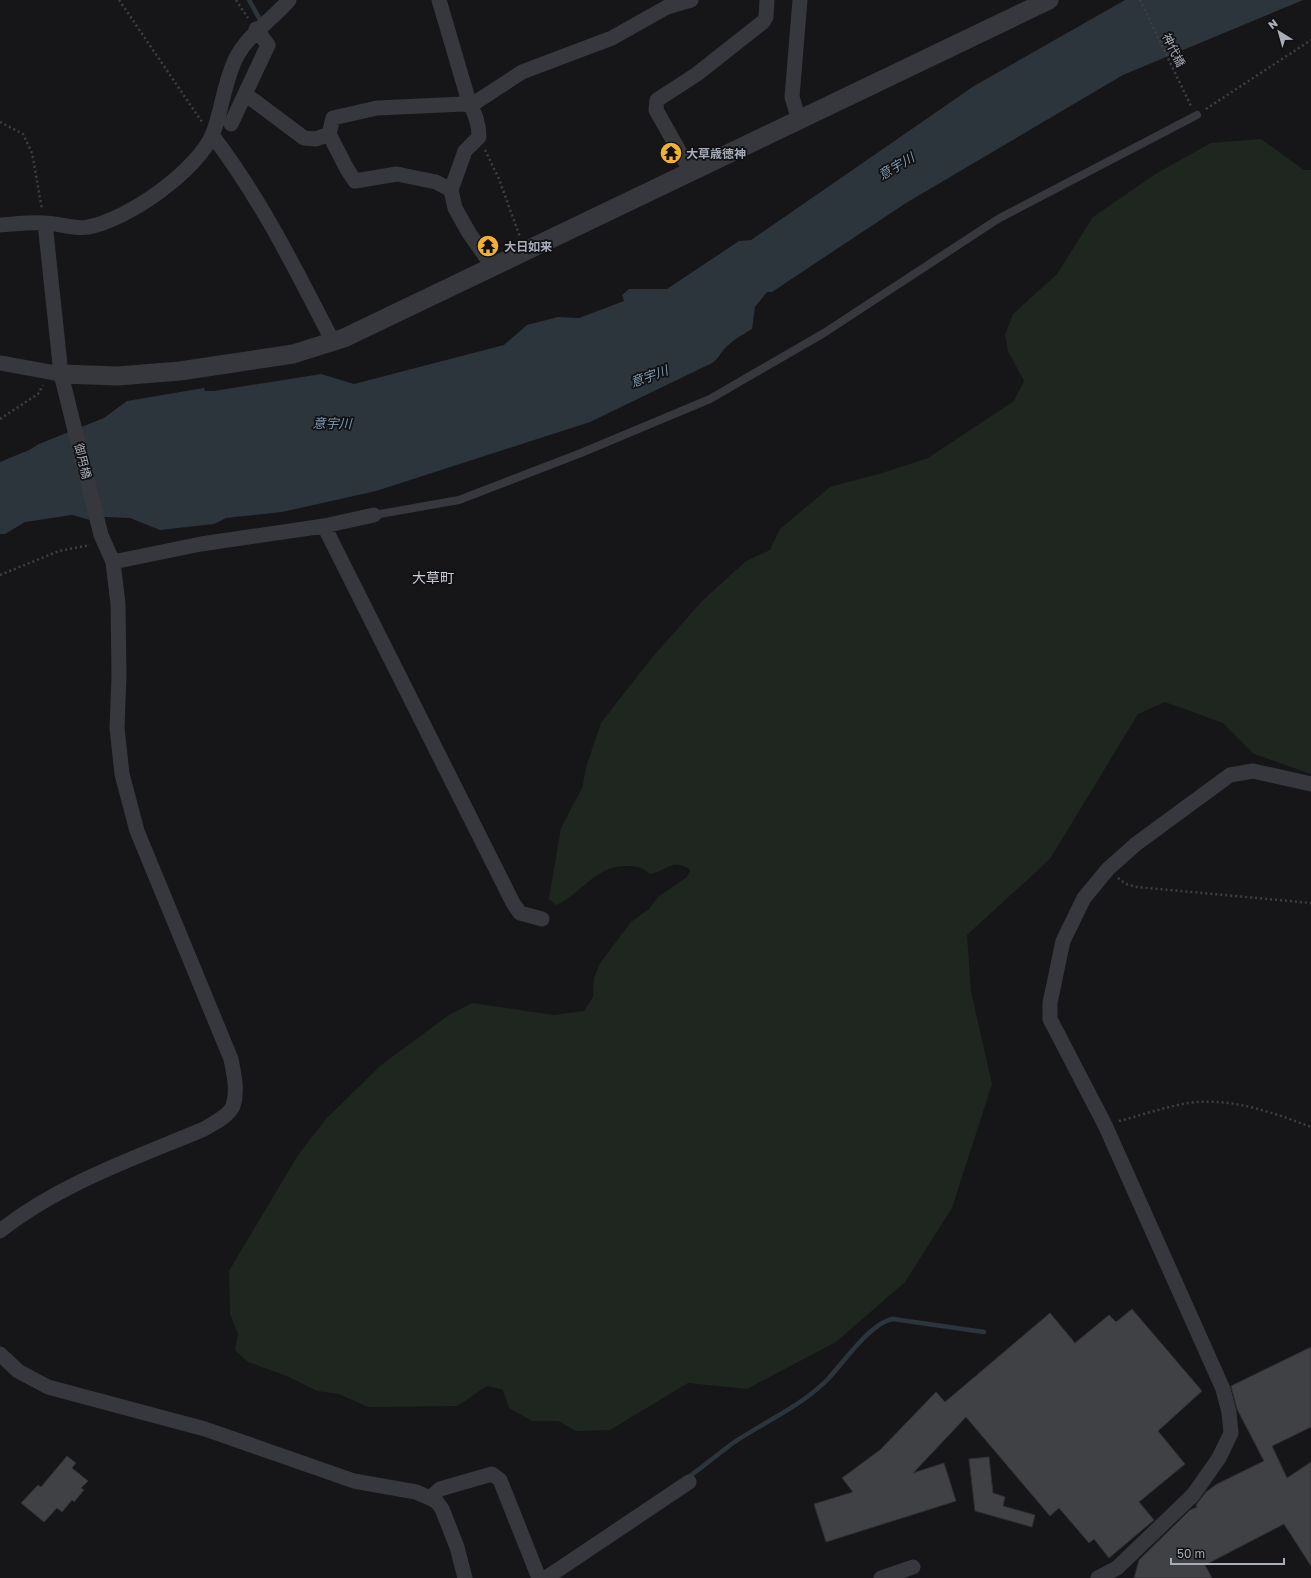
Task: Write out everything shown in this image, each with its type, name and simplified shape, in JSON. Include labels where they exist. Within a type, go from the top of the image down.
[{"type":"street","points":[[0,224],[45,223],[86,228],[113,220],[146,201],[169,184],[187,167],[212,134],[235,60],[256,29],[278,13],[289,0]]},
{"type":"street","points":[[439,0],[470,106],[475,113],[479,137],[465,151],[452,190],[455,208],[468,233],[493,267]]},
{"type":"street","points":[[470,106],[522,72],[612,38],[668,7],[691,0]]},
{"type":"street","points":[[691,172],[656,110],[657,100],[697,74],[763,22],[766,17],[767,0]]},
{"type":"street","points":[[799,120],[792,97],[800,0]]},
{"type":"street","points":[[0,363],[58,378],[118,376],[180,371],[293,354],[333,342],[526,252],[1049,0]]},
{"type":"street","points":[[231,124],[268,45],[256,29]]},
{"type":"street","points":[[245,94],[304,138],[316,139],[329,134]]},
{"type":"street","points":[[452,190],[436,182],[397,174],[356,181],[346,170],[329,134],[333,118],[378,108],[464,104],[470,106]]},
{"type":"street","points":[[212,134],[239,170],[272,225],[333,342]]},
{"type":"street","name":"御用橋","points":[[0,1231],[49,1198],[86,1179],[204,1129],[220,1119],[232,1106],[236,1081],[231,1059],[137,831],[122,774],[117,728],[119,676],[118,611],[113,562],[102,538],[58,378],[45,223]]},
{"type":"street","points":[[113,562],[201,544],[324,526],[374,515]]},
{"type":"street","points":[[324,526],[513,903],[520,913],[542,919]]},
{"type":"street","points":[[1098,1578],[1119,1573],[1193,1495],[1219,1458],[1231,1434],[1230,1412],[1223,1389],[1105,1125],[1050,1019],[1050,1003],[1063,942],[1084,898],[1108,869],[1136,844],[1230,776],[1253,770],[1311,784]]},
{"type":"street","points":[[0,1354],[18,1371],[48,1387],[205,1428],[354,1481],[416,1492],[430,1498],[437,1502],[442,1509],[457,1547],[465,1578]]},
{"type":"street","points":[[430,1498],[440,1489],[492,1474],[496,1476],[500,1480],[540,1577],[689,1482]]},
{"type":"street","points":[[881,1578],[913,1566]]},
{"type":"lane","points":[[374,515],[459,500],[581,453],[710,399],[824,333],[998,219],[1197,115]]},
{"type":"path","points":[[119,0],[212,134]]},
{"type":"path","points":[[236,0],[256,29]]},
{"type":"path","name":"神代橋","points":[[1140,0],[1191,107],[1197,115]]},
{"type":"path","points":[[1197,115],[1311,40]]},
{"type":"path","points":[[0,122],[23,134],[32,153],[45,223]]},
{"type":"path","points":[[479,137],[498,179],[526,252]]},
{"type":"path","points":[[0,419],[38,394],[45,382],[58,378]]},
{"type":"path","points":[[0,575],[59,552],[102,538]]},
{"type":"path","points":[[1108,869],[1126,884],[1137,886],[1311,903]]},
{"type":"path","points":[[1105,1125],[1188,1103],[1203,1102],[1257,1108],[1311,1127]]},
{"type":"shaded area","points":[[1261,139],[1304,170],[1311,170],[1311,774],[1254,754],[1223,723],[1165,702],[1138,714],[1050,859],[967,935],[971,991],[992,1084],[952,1208],[905,1282],[836,1342],[747,1389],[688,1383],[610,1430],[576,1431],[558,1421],[532,1421],[509,1408],[503,1390],[488,1386],[457,1406],[368,1407],[339,1394],[317,1391],[287,1376],[248,1362],[235,1350],[238,1334],[230,1314],[229,1271],[298,1155],[326,1119],[381,1065],[449,1015],[472,1003],[554,1015],[584,1011],[593,997],[594,978],[600,963],[631,922],[649,909],[658,897],[687,877],[690,870],[679,865],[670,866],[650,874],[638,867],[617,867],[598,875],[574,894],[556,905],[549,899],[561,828],[582,788],[587,764],[601,723],[650,660],[702,601],[746,561],[770,550],[780,529],[830,487],[882,473],[928,458],[1014,401],[1024,381],[1008,351],[1005,335],[1013,314],[1057,274],[1093,217],[1157,173],[1211,143]]},
{"type":"water","name":"意宇川","points":[[1125,0],[1303,0],[1123,75],[906,203],[772,292],[767,292],[755,307],[752,329],[728,345],[712,363],[590,422],[376,491],[282,512],[226,518],[214,524],[160,530],[130,518],[105,517],[90,520],[72,515],[25,522],[5,534],[0,534],[0,462],[29,450],[39,444],[104,418],[127,401],[204,388],[205,391],[214,391],[321,374],[354,384],[504,345],[527,325],[558,317],[579,318],[624,301],[622,295],[629,289],[667,289],[739,241],[751,240],[974,86]]},
{"type":"building","points":[[1132,1309],[1202,1391],[1158,1431],[1185,1464],[1139,1502],[1154,1520],[1109,1558],[1094,1539],[1089,1543],[1059,1508],[1050,1516],[966,1417],[913,1473],[944,1463],[956,1501],[826,1542],[814,1504],[853,1492],[842,1478],[880,1450],[936,1392],[945,1402],[1050,1313],[1075,1343],[1109,1315],[1116,1322]]},
{"type":"building","points":[[1311,1347],[1311,1427],[1272,1446],[1287,1478],[1311,1462],[1311,1566],[1284,1524],[1205,1565],[1212,1578],[1134,1578],[1139,1560],[1190,1510],[1197,1507],[1196,1505],[1206,1492],[1217,1484],[1264,1461],[1237,1409],[1231,1386]]},
{"type":"building","points":[[67,1456],[76,1463],[72,1468],[88,1481],[81,1488],[84,1490],[74,1502],[72,1500],[62,1512],[57,1508],[44,1522],[21,1503],[38,1485],[41,1487]]},
{"type":"building","points":[[989,1457],[993,1493],[1005,1497],[1003,1506],[1035,1515],[1032,1527],[975,1511],[969,1459]]},
{"type":"waterway","points":[[249,0],[259,18]]},
{"type":"waterway","points":[[687,1478],[733,1443],[794,1406],[816,1390],[827,1380],[867,1335],[876,1327],[885,1322],[893,1319],[984,1332]]},
{"type":"place","name":"大草歳徳神","points":[[671,153]]},
{"type":"place","name":"大日如来","points":[[488,246]]},
{"type":"district","name":"大草町","points":[[433,577]]}]
